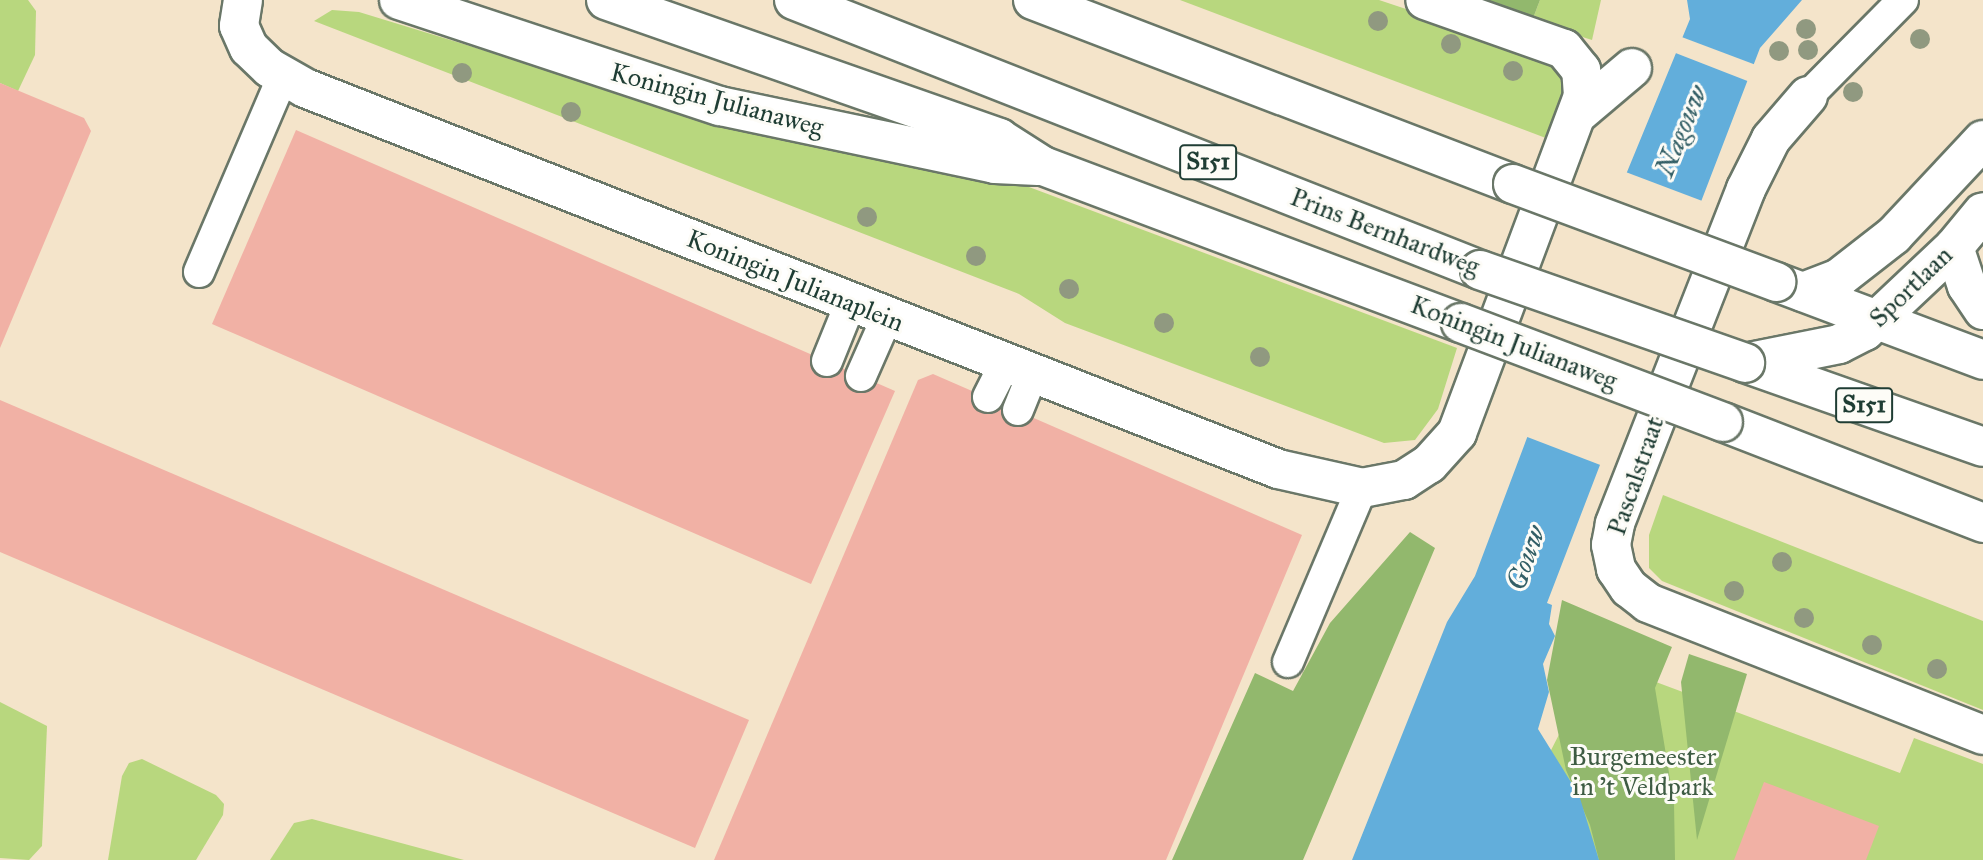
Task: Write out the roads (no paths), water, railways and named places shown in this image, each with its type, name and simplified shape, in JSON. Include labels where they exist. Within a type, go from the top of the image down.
[{"type":"main road","name":"Koningin Julianaplein","points":[[243,0],[239,26],[243,39],[270,68],[283,76],[887,317],[1011,387],[1278,469],[1362,488],[1404,480],[1429,464],[1457,433],[1580,111]]},
{"type":"main road","name":"Koningin Julianaweg","points":[[399,0],[720,106],[995,164],[1043,166]]},
{"type":"main road","name":"Koningin Julianaweg","points":[[606,0],[999,138],[1043,166],[1723,422],[1983,523]]},
{"type":"main road","name":"Prins Bernhardweg","points":[[794,0],[1480,270],[1983,447]]},
{"type":"main road","points":[[1032,0],[1983,360]]},
{"type":"main road","points":[[1425,0],[1564,49],[1581,70],[1580,111]]},
{"type":"main road","points":[[1580,111],[1632,68]]},
{"type":"main road","name":"Pascalstraat","points":[[1808,96],[1771,139],[1746,188],[1615,524],[1611,545],[1616,569],[1629,588],[1648,603],[1983,734]]},
{"type":"main road","name":"Sportlaan","points":[[1789,287],[1839,278],[1894,235],[1983,140]]},
{"type":"main road","name":"Sportlaan","points":[[1745,363],[1839,344],[1880,320],[1954,247],[1983,212]]},
{"type":"main road","points":[[1954,247],[1967,286],[1983,310]]},
{"type":"lane","points":[[1808,96],[1903,0]]},
{"type":"lane","points":[[199,272],[283,76]]},
{"type":"lane","points":[[827,361],[851,302]]},
{"type":"lane","points":[[861,376],[887,317]]},
{"type":"lane","points":[[1288,662],[1362,488]]},
{"type":"water","points":[[1687,0],[1802,0],[1760,48],[1547,603],[1552,605],[1549,624],[1555,636],[1543,664],[1549,692],[1538,729],[1579,795],[1599,860],[1352,860],[1447,622],[1475,576],[1627,172],[1690,19]]},
{"type":"water label","name":"Nagouw","points":[[1681,131]]},
{"type":"water label","name":"Gouw","points":[[1526,558]]},
{"type":"park label","name":"Burgemeester in 't Veldpark","points":[[1643,772]]}]
